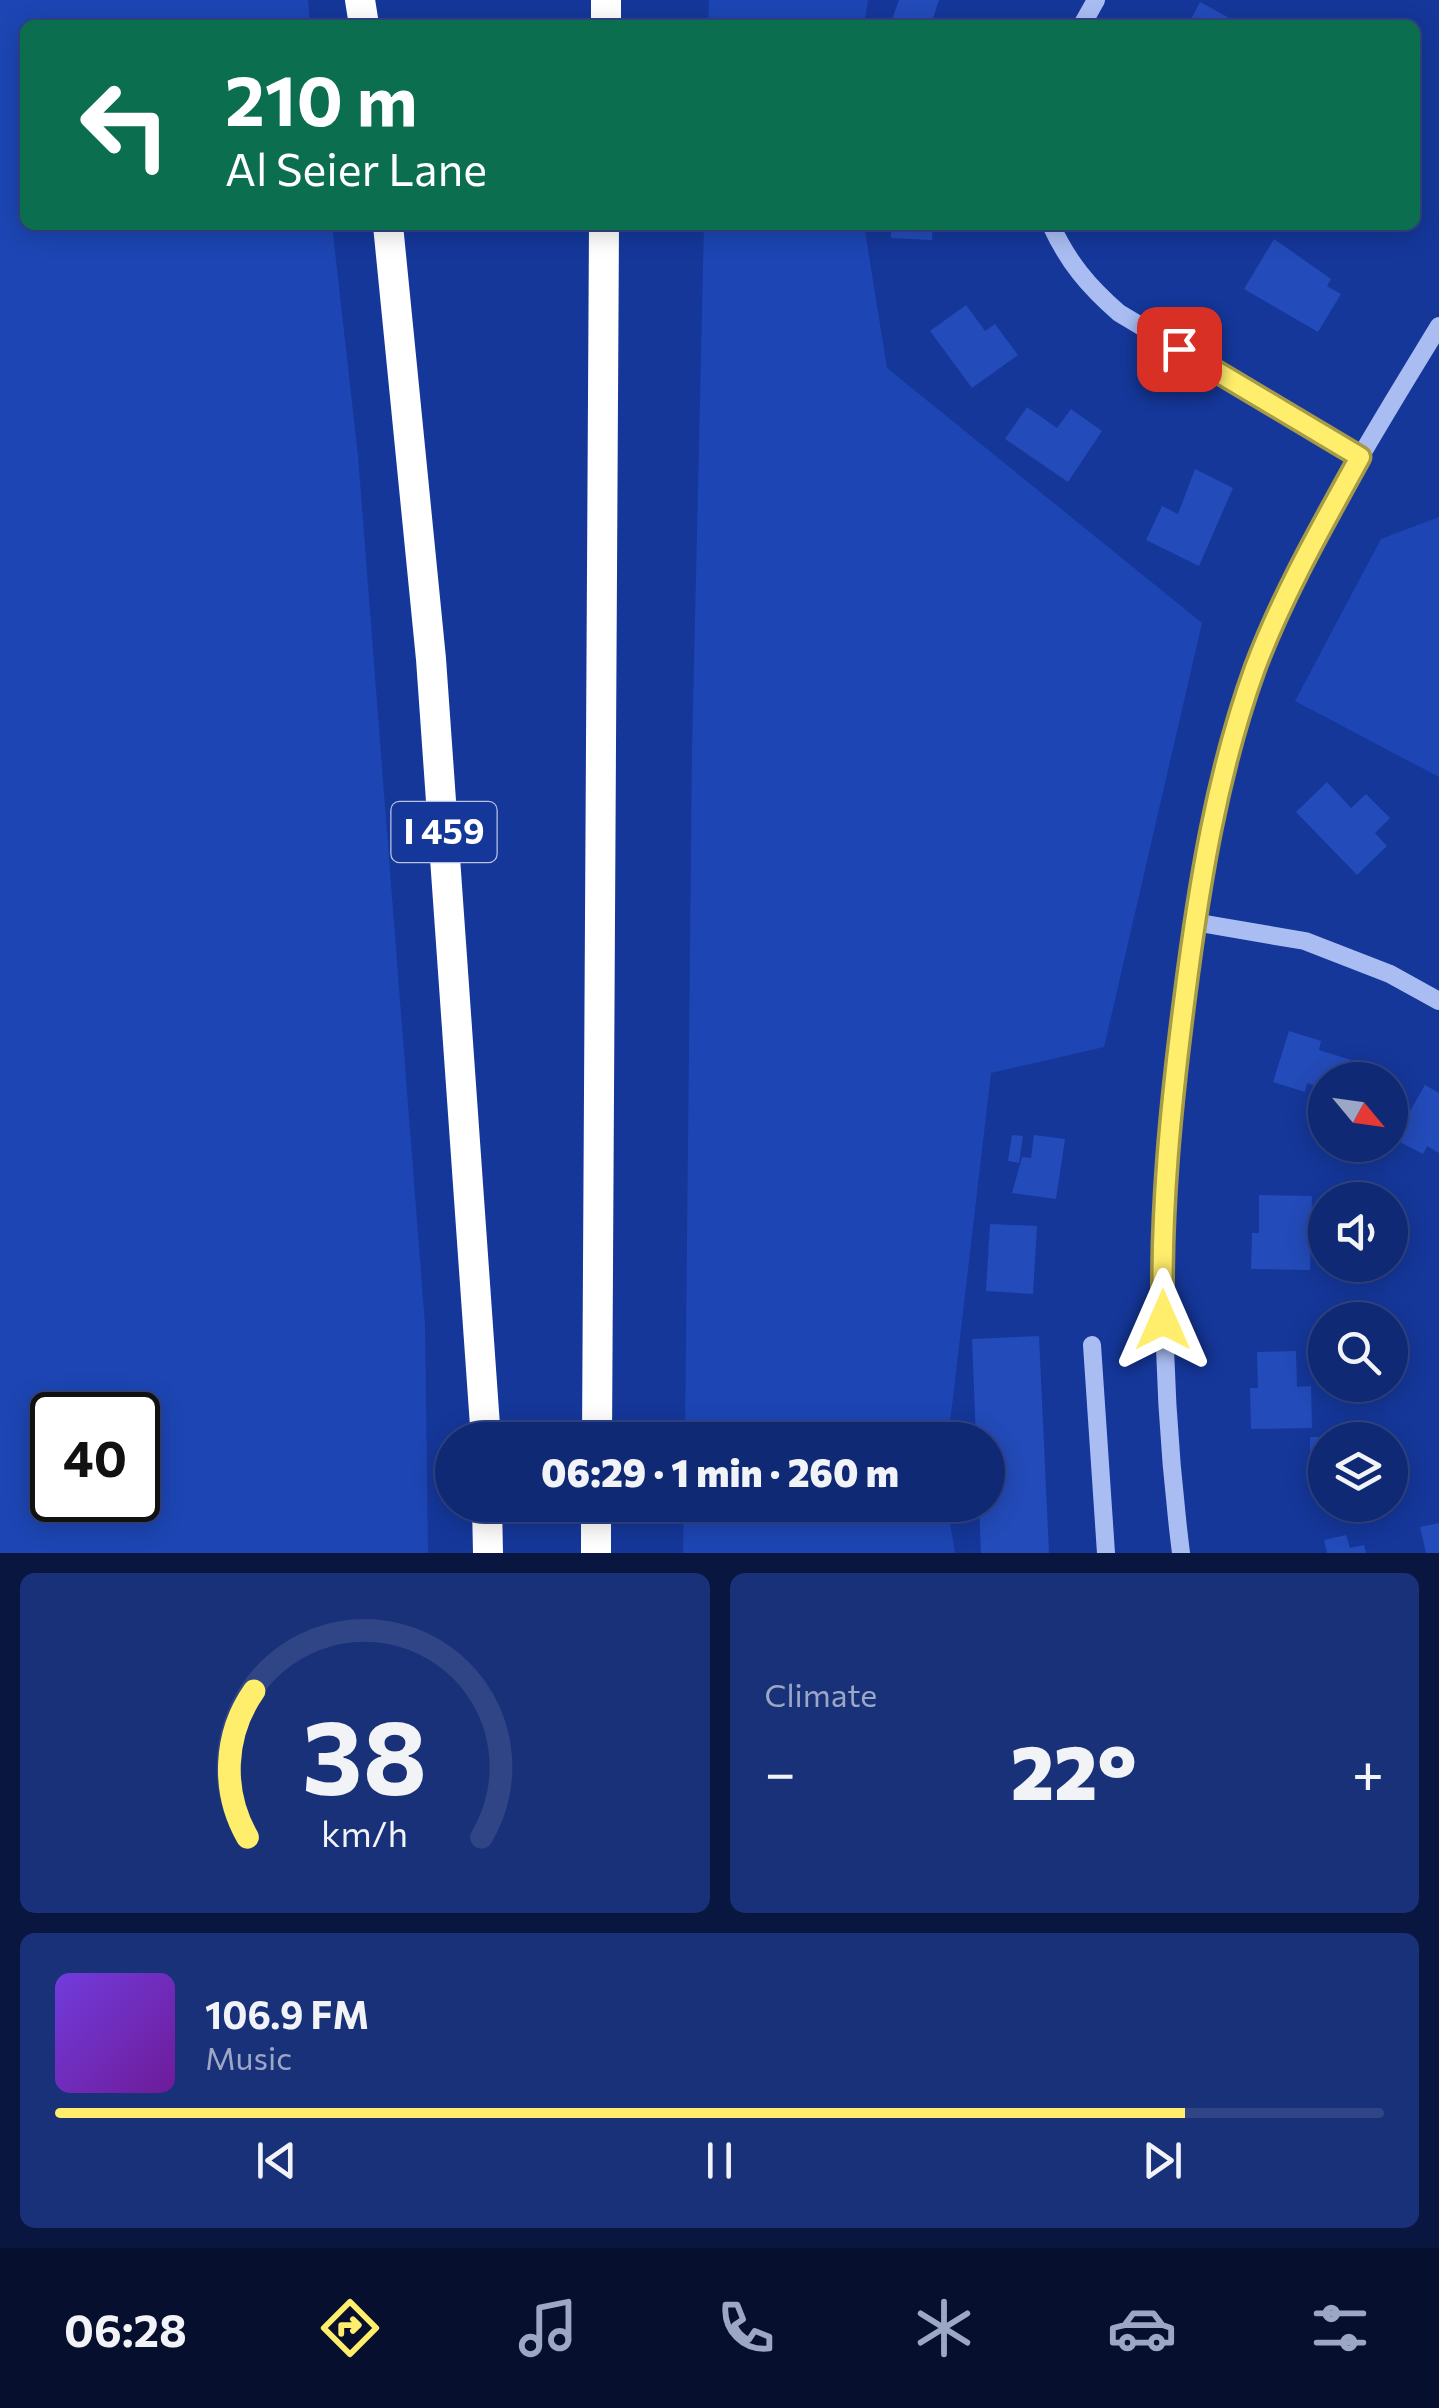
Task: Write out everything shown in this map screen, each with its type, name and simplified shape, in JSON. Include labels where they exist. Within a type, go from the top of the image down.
[{"type":"highway","name":"I 459","points":[[388,230],[431,659],[485,1422]]},
{"type":"highway","points":[[597,1422],[604,230]]},
{"type":"highway","points":[[487,1522],[488,1553]]},
{"type":"highway","points":[[596,1522],[596,1553]]},
{"type":"street","points":[[1054,230],[1087,286],[1118,313],[1360,457]]},
{"type":"street","points":[[1180,1553],[1164,1385],[1162,1288],[1168,1128],[1194,922],[1228,752],[1256,667],[1290,587],[1360,457],[1439,326]]},
{"type":"street","points":[[1194,922],[1306,941],[1390,974],[1439,1002]]},
{"type":"street","points":[[1092,1345],[1106,1553]]},
{"type":"shaded area","points":[[0,0],[308,0],[310,20],[20,20],[20,230],[333,230],[358,456],[425,1325],[428,1553],[0,1553]]},
{"type":"shaded area","points":[[709,0],[868,0],[865,20],[708,20]]},
{"type":"shaded area","points":[[704,230],[865,230],[887,368],[1202,623],[1104,1047],[991,1073],[950,1422],[685,1422],[692,752]]},
{"type":"shaded area","points":[[1439,517],[1439,777],[1295,701],[1381,539]]},
{"type":"shaded area","points":[[684,1522],[950,1522],[955,1553],[683,1553]]},
{"type":"building","points":[[899,0],[939,0],[933,18],[938,20],[892,20]]},
{"type":"building","points":[[1200,2],[1233,20],[1191,20]]},
{"type":"building","points":[[891,230],[933,230],[932,240],[891,238]]},
{"type":"building","points":[[1274,239],[1331,279],[1327,286],[1341,294],[1318,332],[1244,289]]},
{"type":"building","points":[[966,305],[985,331],[995,324],[1018,355],[972,388],[930,331]]},
{"type":"building","points":[[1027,407],[1057,428],[1071,409],[1102,431],[1068,482],[1005,439]]},
{"type":"building","points":[[1195,469],[1233,488],[1199,566],[1146,540],[1162,506],[1178,514]]},
{"type":"building","points":[[1327,782],[1351,808],[1366,794],[1390,818],[1375,833],[1387,846],[1357,875],[1296,812]]},
{"type":"building","points":[[1289,1031],[1321,1041],[1319,1050],[1358,1062],[1308,1062],[1305,1092],[1273,1082]]},
{"type":"building","points":[[1425,1085],[1439,1093],[1439,1153],[1427,1146],[1423,1154],[1408,1146],[1408,1115]]},
{"type":"building","points":[[1012,1135],[1023,1136],[1019,1163],[1008,1161]]},
{"type":"building","points":[[1034,1135],[1065,1139],[1056,1199],[1012,1193],[1022,1157],[1031,1158]]},
{"type":"building","points":[[1259,1195],[1308,1196],[1308,1270],[1251,1269],[1252,1233],[1259,1233]]},
{"type":"building","points":[[990,1224],[1037,1226],[1033,1294],[986,1291]]},
{"type":"building","points":[[1039,1336],[1049,1553],[981,1553],[980,1522],[1005,1522],[1005,1422],[975,1422],[972,1339]]},
{"type":"building","points":[[1296,1351],[1297,1387],[1308,1386],[1308,1402],[1311,1402],[1312,1422],[1308,1422],[1308,1428],[1251,1429],[1250,1388],[1258,1388],[1257,1352]]},
{"type":"building","points":[[1439,1523],[1439,1553],[1426,1553],[1420,1527]]},
{"type":"building","points":[[1346,1535],[1350,1548],[1364,1545],[1366,1553],[1327,1553],[1324,1540]]},
{"type":"route","points":[[1163,1320],[1168,1128],[1194,922],[1228,752],[1256,667],[1290,587],[1360,457],[1179,349]]}]
